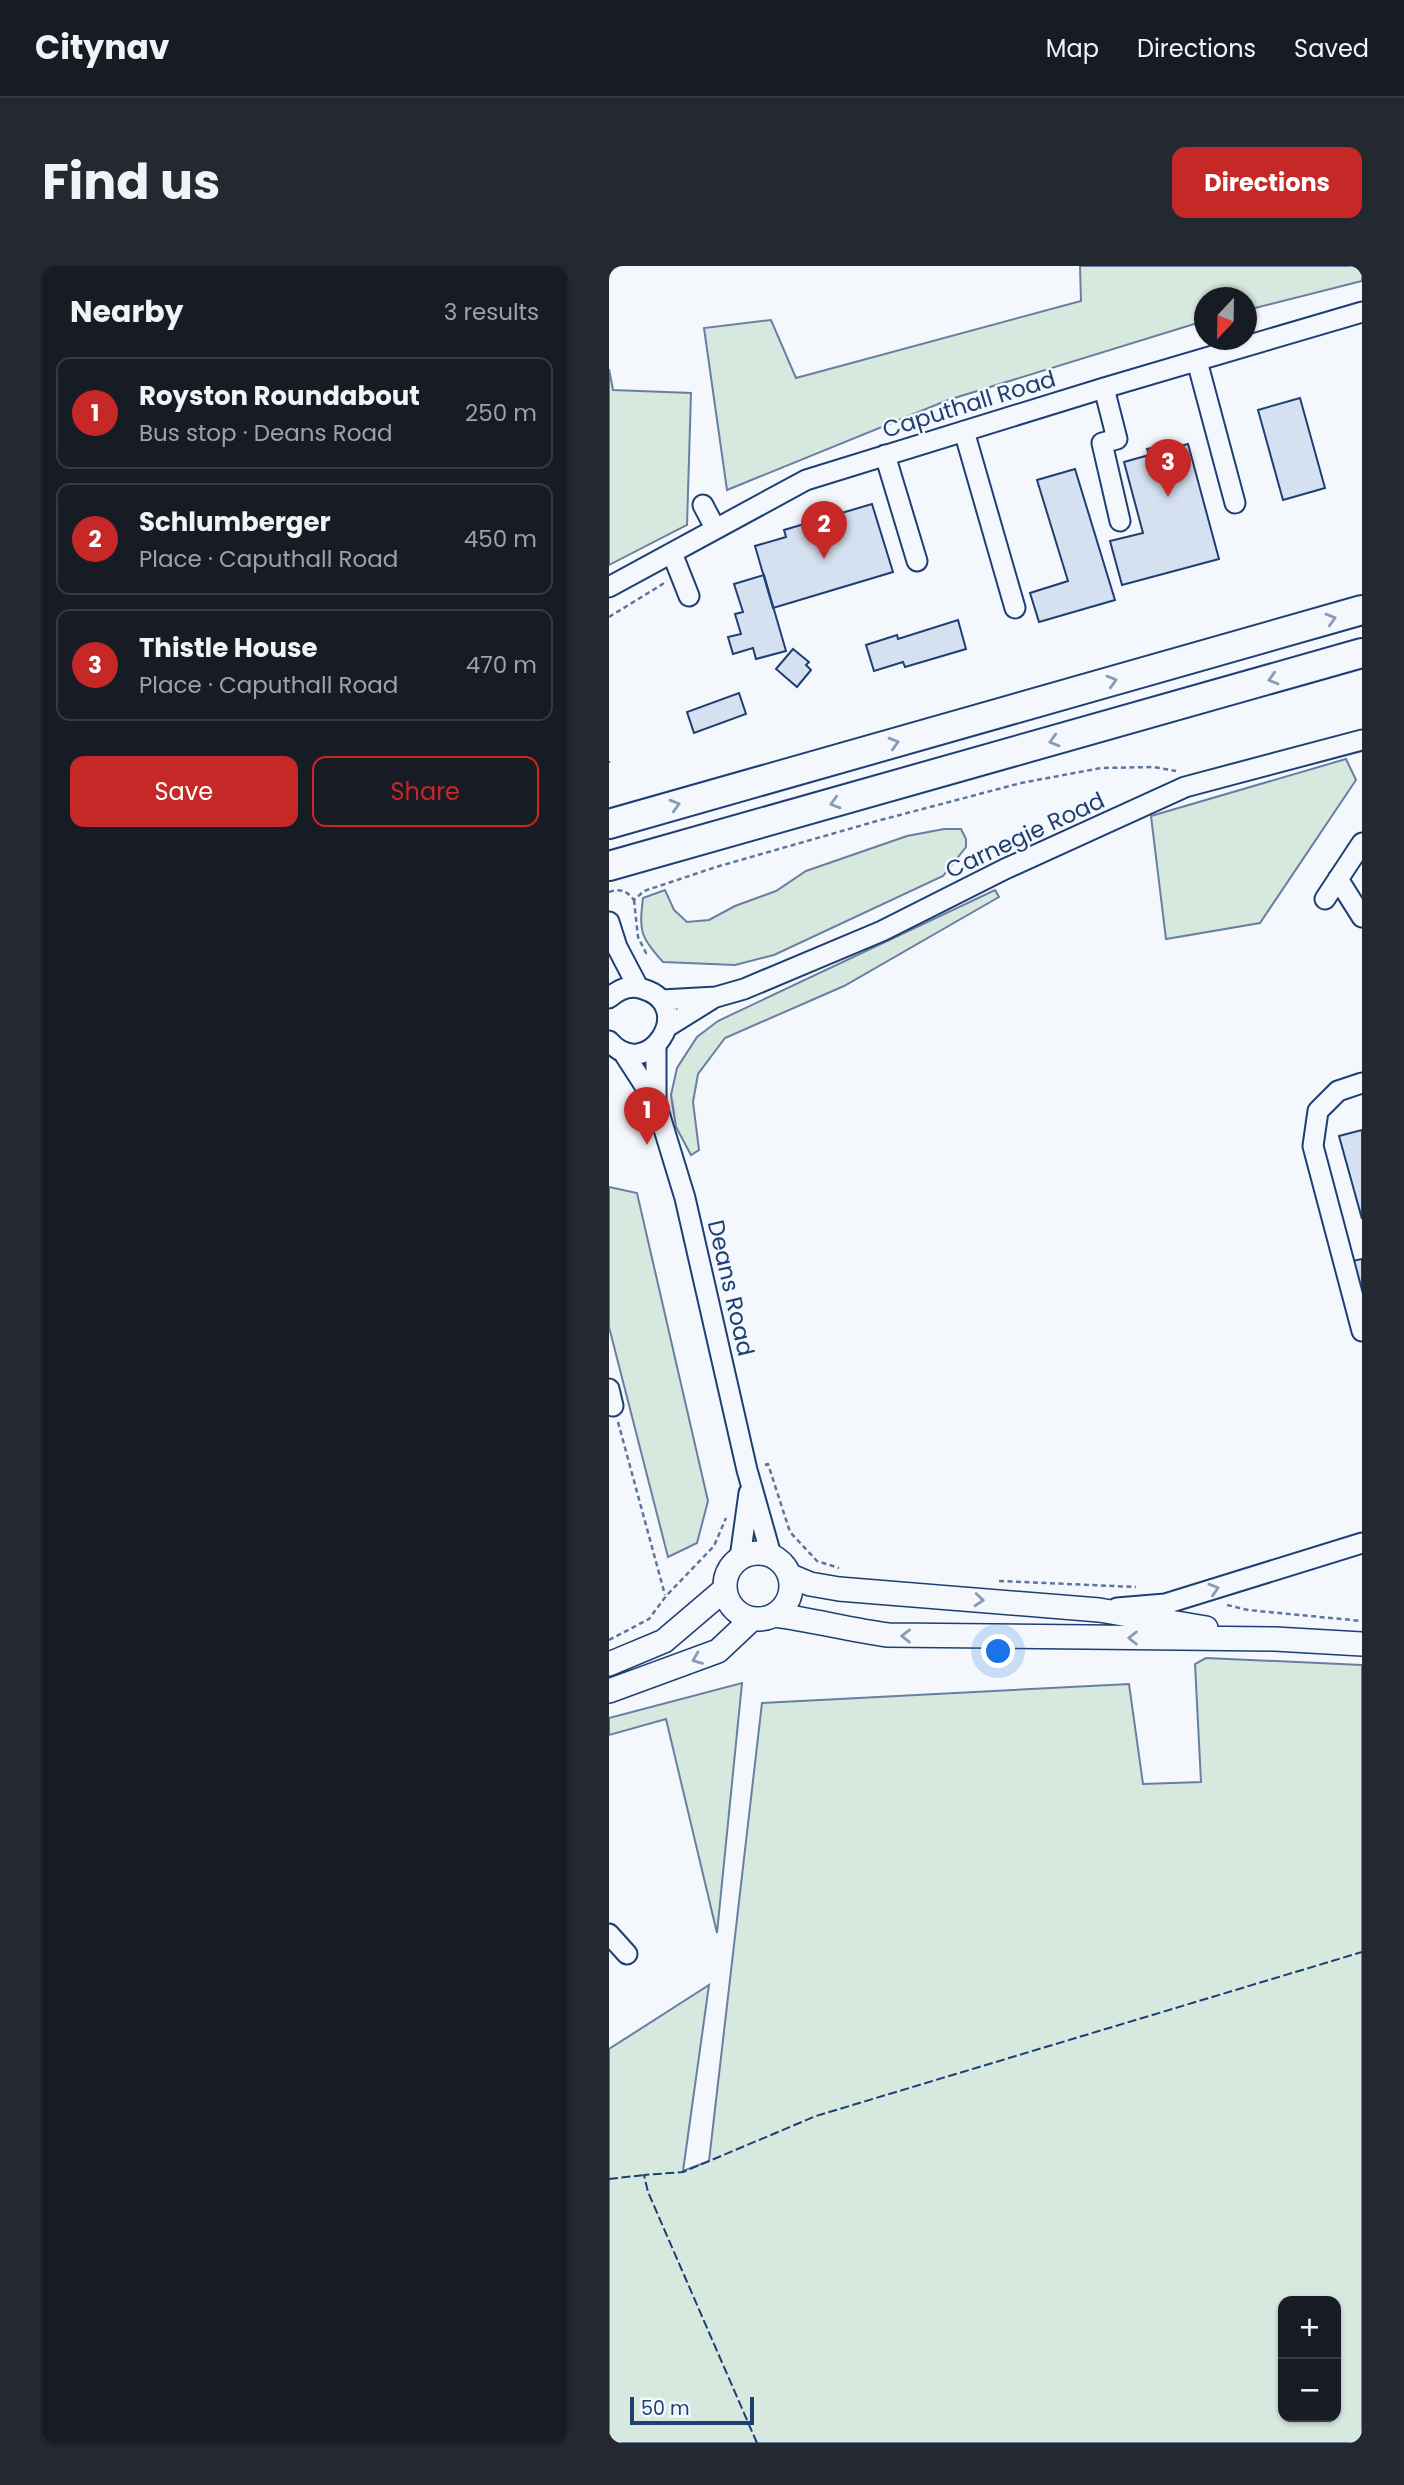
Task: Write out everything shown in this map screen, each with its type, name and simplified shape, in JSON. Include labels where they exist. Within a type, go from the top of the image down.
[{"type":"highway","points":[[609,824],[1362,610]]},
{"type":"highway","points":[[609,866],[1362,653]]},
{"type":"main road","points":[[755,1552],[781,1560],[790,1576],[790,1597],[775,1615],[766,1619],[752,1619],[733,1608],[727,1599],[725,1589],[729,1568],[740,1558],[755,1552]]},
{"type":"main road","points":[[790,1576],[810,1584],[839,1589],[1099,1610],[1275,1639]]},
{"type":"main road","points":[[609,1664],[664,1641],[725,1589]]},
{"type":"main road","points":[[775,1615],[888,1635],[1275,1639],[1362,1644]]},
{"type":"main road","points":[[609,1691],[717,1651],[752,1619]]},
{"type":"street","name":"Caputhall Road","points":[[609,587],[806,480],[1362,312]]},
{"type":"street","points":[[1197,361],[1234,503]]},
{"type":"street","points":[[1104,388],[1117,439],[1102,443],[1121,521]]},
{"type":"street","points":[[964,431],[1015,608]]},
{"type":"street","points":[[885,455],[917,561]]},
{"type":"street","points":[[703,505],[715,528]]},
{"type":"street","points":[[672,553],[689,596]]},
{"type":"street","name":"Carnegie Road","points":[[662,1000],[716,997],[744,989],[882,931],[1005,869],[1185,787],[1362,740]]},
{"type":"street","points":[[1325,899],[1362,843]]},
{"type":"street","points":[[1338,879],[1362,917]]},
{"type":"street","points":[[609,922],[617,947],[638,987]]},
{"type":"street","points":[[612,995],[617,947]]},
{"type":"street","points":[[612,995],[626,988],[638,987],[651,991],[662,1000],[667,1013],[667,1027],[656,1046],[635,1054],[616,1047]]},
{"type":"street","name":"Carnegie Road","points":[[667,1027],[716,997]]},
{"type":"street","name":"Deans Road","points":[[656,1046],[656,1103],[685,1198],[749,1478],[771,1555]]},
{"type":"street","name":"Deans Road","points":[[616,1047],[656,1103]]},
{"type":"street","points":[[1362,1083],[1338,1091],[1318,1111],[1313,1146],[1362,1331]]},
{"type":"street","name":"Deans Road","points":[[740,1558],[749,1478]]},
{"type":"street","points":[[1099,1610],[1165,1604],[1362,1543]]},
{"type":"street","points":[[609,1934],[627,1954]]},
{"type":"path","points":[[609,617],[680,572]]},
{"type":"path","points":[[634,900],[644,891],[716,867],[1021,782],[1101,768],[1154,767],[1174,770],[1180,775],[1185,787]]},
{"type":"path","points":[[609,892],[617,889],[628,893],[634,900],[638,937],[646,953],[628,968]]},
{"type":"path","points":[[611,1397],[666,1596]]},
{"type":"path","points":[[749,1478],[768,1464],[790,1532],[817,1561],[850,1571]]},
{"type":"path","points":[[609,1640],[649,1619],[666,1596],[714,1546],[727,1516]]},
{"type":"path","points":[[997,1581],[1148,1587]]},
{"type":"path","points":[[1202,1593],[1224,1604],[1248,1610],[1362,1621]]},
{"type":"shaded area","points":[[1080,266],[1362,266],[1362,281],[1257,307],[1257,287],[1194,287],[1194,324],[948,400],[727,490],[704,328],[771,320],[796,378],[1081,301]]},
{"type":"shaded area","points":[[609,369],[613,390],[691,393],[687,525],[609,565]]},
{"type":"shaded area","points":[[1346,759],[1356,780],[1260,923],[1166,939],[1151,816]]},
{"type":"shaded area","points":[[944,829],[961,829],[966,839],[966,847],[943,876],[774,955],[735,965],[663,962],[643,933],[643,898],[665,890],[674,910],[687,922],[709,920],[735,906],[776,891],[806,871],[907,836]]},
{"type":"shaded area","points":[[995,890],[999,897],[844,986],[725,1038],[698,1074],[693,1102],[699,1150],[691,1155],[676,1127],[671,1095],[677,1068],[697,1037],[718,1021]]},
{"type":"shaded area","points":[[609,1187],[637,1193],[708,1501],[697,1543],[668,1557],[609,1327]]},
{"type":"shaded area","points":[[1206,1658],[1362,1665],[1362,2443],[609,2443],[609,2049],[709,1985],[683,2171],[709,2161],[762,1703],[1129,1684],[1143,1784],[1201,1782],[1195,1664]]},
{"type":"shaded area","points":[[742,1683],[717,1933],[666,1719],[609,1735],[609,1718]]},
{"type":"building","points":[[1300,398],[1325,488],[1283,500],[1258,410]]},
{"type":"building","points":[[1188,444],[1219,559],[1122,585],[1110,541],[1143,533],[1124,462],[1149,455],[1147,449],[1160,446],[1161,451]]},
{"type":"building","points":[[1075,469],[1115,600],[1039,622],[1030,593],[1068,581],[1037,480]]},
{"type":"building","points":[[872,504],[893,572],[773,608],[755,546],[786,537],[784,530]]},
{"type":"building","points":[[764,575],[786,651],[756,659],[753,648],[733,654],[728,637],[741,634],[735,614],[743,612],[734,584]]},
{"type":"building","points":[[958,620],[966,649],[905,667],[903,662],[874,671],[866,645],[897,635],[898,639]]},
{"type":"building","points":[[793,649],[809,662],[806,665],[811,670],[797,687],[776,669]]},
{"type":"building","points":[[739,693],[746,714],[694,733],[687,712]]},
{"type":"building","points":[[1362,1130],[1362,1219],[1339,1136]]},
{"type":"building","points":[[1362,1259],[1362,1298],[1352,1261]]},
{"type":"fence","points":[[757,2443],[648,2192],[644,2175],[683,2172],[816,2116],[1362,1952]]},
{"type":"fence","points":[[609,2179],[644,2175]]},
{"type":"place","name":"Thistle House","points":[[1168,497]]},
{"type":"place","name":"Schlumberger","points":[[824,559]]},
{"type":"place","name":"Royston Roundabout","points":[[647,1145]]}]
